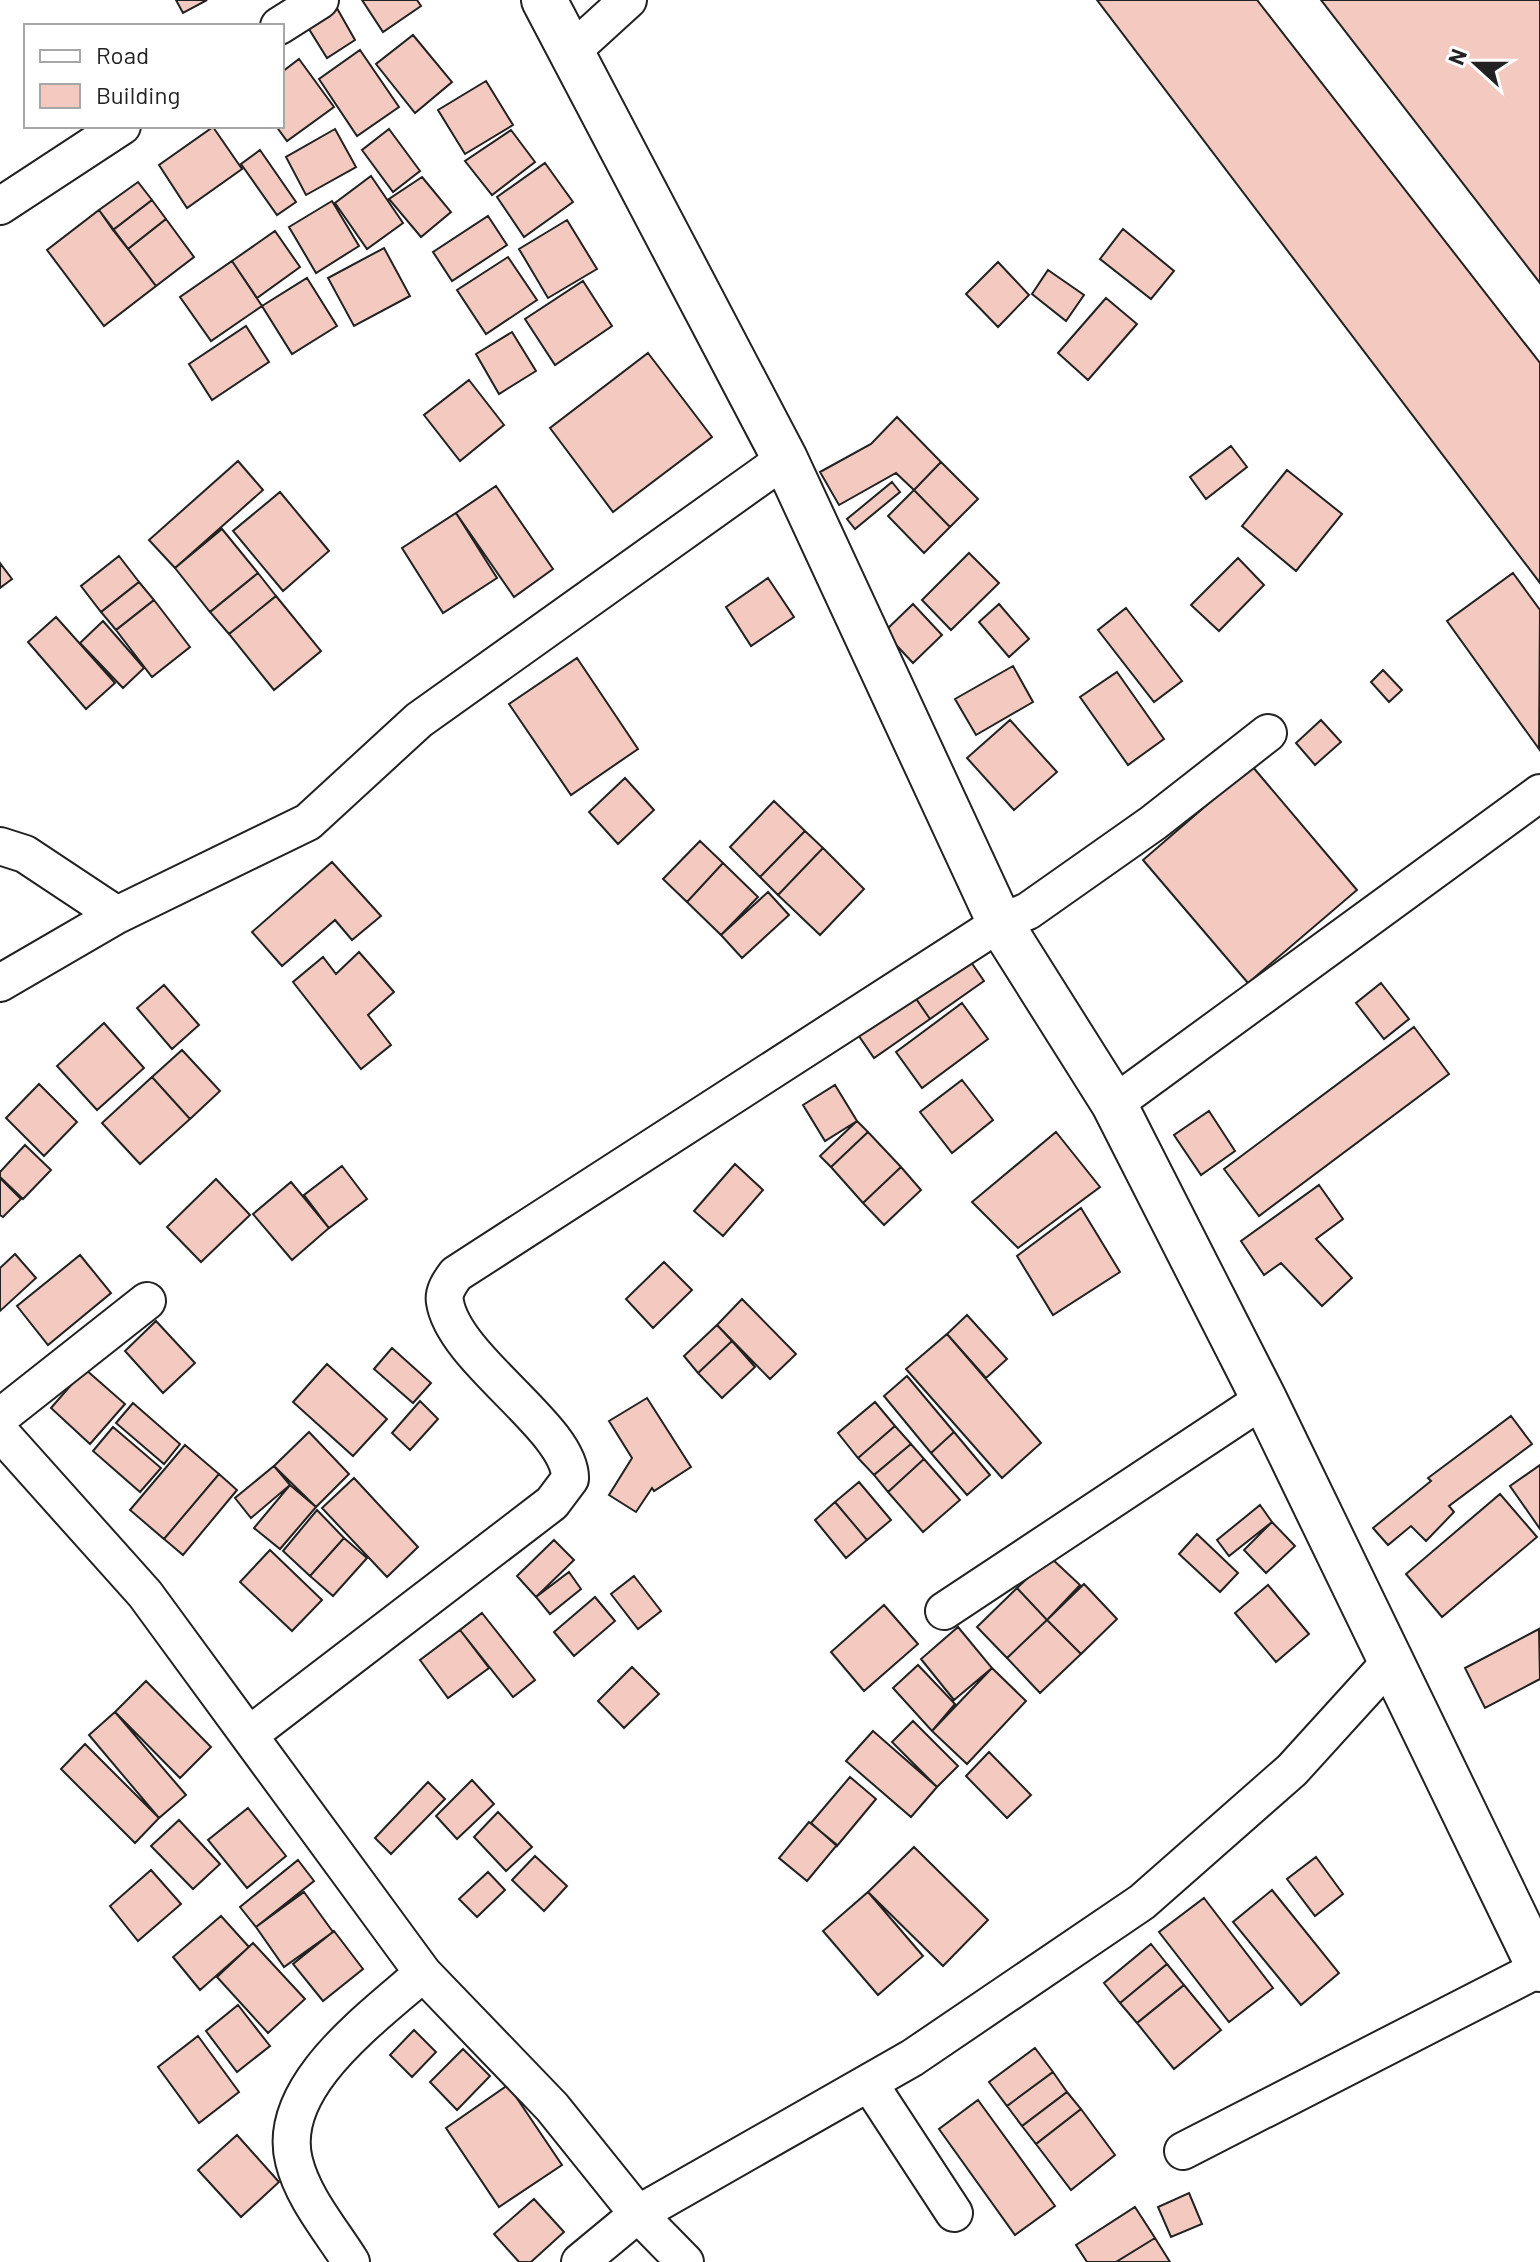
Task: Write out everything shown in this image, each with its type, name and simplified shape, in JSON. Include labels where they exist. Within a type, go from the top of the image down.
[{"type":"street","points":[[282,24],[320,0]]},
{"type":"street","points":[[544,0],[785,459],[1000,923],[1114,1104],[1264,1399],[1540,1968],[1183,2151]]},
{"type":"street","points":[[571,52],[628,0]]},
{"type":"street","points":[[0,206],[119,128]]},
{"type":"street","points":[[0,983],[117,915],[308,822],[419,720],[785,459]]},
{"type":"street","points":[[249,1735],[552,1503],[570,1479],[567,1462],[549,1436],[510,1395],[462,1336],[449,1314],[446,1292],[456,1274],[1000,923],[1028,911],[1153,823],[1268,733]]},
{"type":"street","points":[[1114,1104],[1540,793]]},
{"type":"street","points":[[0,846],[25,854],[117,915]]},
{"type":"street","points":[[0,1417],[147,1301]]},
{"type":"street","points":[[944,1611],[1264,1399]]},
{"type":"street","points":[[0,1432],[145,1594],[423,1973],[552,2107],[638,2214],[685,2262]]},
{"type":"street","points":[[580,2262],[638,2214],[912,2058],[1142,1902],[1292,1770],[1392,1660]]},
{"type":"street","points":[[351,2262],[304,2188],[294,2161],[291,2120],[304,2094],[338,2049],[423,1973]]},
{"type":"street","points":[[869,2083],[954,2213]]},
{"type":"building","points":[[176,0],[207,0],[183,13]]},
{"type":"building","points":[[362,0],[417,0],[421,6],[383,32]]},
{"type":"building","points":[[1097,0],[1257,0],[1540,363],[1540,583]]},
{"type":"building","points":[[1321,0],[1540,0],[1540,283]]},
{"type":"building","points":[[334,3],[355,40],[327,58],[304,21]]},
{"type":"building","points":[[413,35],[452,82],[415,113],[376,64]]},
{"type":"building","points":[[360,50],[399,107],[357,136],[319,79]]},
{"type":"building","points":[[299,59],[334,107],[287,141],[277,128],[284,128],[284,70]]},
{"type":"building","points":[[486,81],[513,125],[465,154],[438,110]]},
{"type":"building","points":[[214,128],[242,169],[187,208],[159,165]]},
{"type":"building","points":[[335,129],[356,167],[306,195],[286,157]]},
{"type":"building","points":[[389,129],[420,171],[393,192],[362,150]]},
{"type":"building","points":[[511,130],[535,162],[492,195],[465,161]]},
{"type":"building","points":[[260,150],[296,202],[277,215],[241,164]]},
{"type":"building","points":[[545,163],[573,202],[524,237],[497,197]]},
{"type":"building","points":[[371,176],[403,223],[367,249],[335,203]]},
{"type":"building","points":[[422,177],[451,212],[421,237],[389,199]]},
{"type":"building","points":[[138,182],[152,200],[113,230],[99,210]]},
{"type":"building","points":[[152,200],[166,219],[128,249],[113,230]]},
{"type":"building","points":[[332,201],[359,246],[316,273],[289,227]]},
{"type":"building","points":[[99,210],[156,286],[104,326],[47,250]]},
{"type":"building","points":[[488,216],[507,245],[452,281],[433,252]]},
{"type":"building","points":[[166,219],[194,257],[156,286],[128,249]]},
{"type":"building","points":[[567,220],[597,269],[548,298],[519,249]]},
{"type":"building","points":[[1123,229],[1174,271],[1151,299],[1100,259]]},
{"type":"building","points":[[275,231],[300,267],[257,298],[232,261]]},
{"type":"building","points":[[384,248],[410,296],[354,326],[328,278]]},
{"type":"building","points":[[508,257],[537,300],[486,334],[457,290]]},
{"type":"building","points":[[232,261],[262,306],[211,341],[180,297]]},
{"type":"building","points":[[998,262],[1029,295],[998,327],[966,294]]},
{"type":"building","points":[[1048,270],[1084,295],[1066,321],[1032,294]]},
{"type":"building","points":[[307,278],[337,326],[292,354],[262,306]]},
{"type":"building","points":[[583,281],[612,326],[555,365],[525,319]]},
{"type":"building","points":[[1106,298],[1137,324],[1088,380],[1058,353]]},
{"type":"building","points":[[246,326],[269,362],[212,400],[189,364]]},
{"type":"building","points":[[512,332],[536,371],[499,394],[476,354]]},
{"type":"building","points":[[648,353],[712,437],[613,512],[550,428]]},
{"type":"building","points":[[469,380],[504,425],[460,461],[424,415]]},
{"type":"building","points":[[897,417],[941,462],[914,490],[896,473],[839,505],[820,472],[871,444]]},
{"type":"building","points":[[1231,446],[1247,467],[1206,499],[1190,477]]},
{"type":"building","points":[[238,461],[263,490],[175,568],[149,540]]},
{"type":"building","points":[[941,462],[978,499],[950,527],[914,490]]},
{"type":"building","points":[[1287,470],[1342,514],[1296,571],[1242,526]]},
{"type":"building","points":[[892,482],[900,492],[855,529],[847,519]]},
{"type":"building","points":[[496,486],[553,569],[514,597],[456,513]]},
{"type":"building","points":[[914,490],[950,527],[924,553],[888,516]]},
{"type":"building","points":[[280,492],[329,551],[283,591],[233,531]]},
{"type":"building","points":[[456,513],[497,578],[443,613],[402,548]]},
{"type":"building","points":[[222,529],[258,573],[210,612],[175,568]]},
{"type":"building","points":[[969,553],[999,583],[951,630],[922,600]]},
{"type":"building","points":[[119,556],[139,582],[101,612],[81,586]]},
{"type":"building","points":[[1238,558],[1264,585],[1219,631],[1191,605]]},
{"type":"building","points":[[0,563],[12,579],[0,588]]},
{"type":"building","points":[[258,573],[276,596],[229,634],[210,612]]},
{"type":"building","points":[[1513,573],[1540,610],[1539,749],[1447,621]]},
{"type":"building","points":[[768,578],[794,617],[751,646],[726,607]]},
{"type":"building","points":[[139,582],[154,600],[116,630],[101,612]]},
{"type":"building","points":[[276,596],[321,651],[274,690],[229,634]]},
{"type":"building","points":[[154,600],[190,647],[152,677],[116,630]]},
{"type":"building","points":[[913,604],[942,635],[913,663],[884,632]]},
{"type":"building","points":[[999,604],[1029,639],[1009,657],[979,622]]},
{"type":"building","points":[[1126,608],[1182,681],[1154,702],[1098,630]]},
{"type":"building","points":[[56,617],[115,683],[86,709],[28,642]]},
{"type":"building","points":[[103,621],[144,668],[123,688],[80,643]]},
{"type":"building","points":[[577,658],[638,749],[571,795],[509,704]]},
{"type":"building","points":[[1013,666],[1033,702],[976,735],[955,699]]},
{"type":"building","points":[[1383,670],[1402,690],[1389,702],[1371,682]]},
{"type":"building","points":[[1117,672],[1164,739],[1128,765],[1080,697]]},
{"type":"building","points":[[1010,720],[1057,772],[1014,810],[967,758]]},
{"type":"building","points":[[1321,720],[1341,742],[1315,765],[1296,743]]},
{"type":"building","points":[[1252,766],[1357,890],[1248,983],[1143,860]]},
{"type":"building","points":[[625,778],[654,810],[618,844],[589,812]]},
{"type":"building","points":[[774,801],[805,831],[760,877],[730,847]]},
{"type":"building","points":[[805,831],[823,848],[778,895],[760,877]]},
{"type":"building","points":[[700,841],[723,863],[687,902],[663,879]]},
{"type":"building","points":[[823,848],[864,889],[820,935],[778,895]]},
{"type":"building","points":[[332,862],[381,916],[352,940],[335,920],[282,966],[252,932]]},
{"type":"building","points":[[723,863],[758,897],[721,935],[687,902]]},
{"type":"building","points":[[768,892],[789,915],[742,958],[721,935]]},
{"type":"building","points":[[962,949],[984,981],[930,1019],[908,987]]},
{"type":"building","points":[[359,952],[394,992],[368,1015],[391,1045],[361,1069],[293,982],[323,957],[336,974]]},
{"type":"building","points":[[1381,983],[1409,1019],[1384,1039],[1356,1003]]},
{"type":"building","points":[[164,985],[199,1025],[172,1049],[137,1008]]},
{"type":"building","points":[[908,987],[930,1019],[874,1058],[852,1026]]},
{"type":"building","points":[[962,1003],[988,1039],[922,1088],[896,1052]]},
{"type":"building","points":[[104,1023],[144,1068],[97,1110],[57,1066]]},
{"type":"building","points":[[1414,1027],[1449,1074],[1259,1216],[1224,1169]]},
{"type":"building","points":[[182,1050],[220,1091],[190,1119],[152,1077]]},
{"type":"building","points":[[152,1077],[190,1119],[140,1164],[102,1123]]},
{"type":"building","points":[[962,1080],[993,1120],[952,1153],[920,1112]]},
{"type":"building","points":[[39,1084],[77,1122],[44,1156],[6,1118]]},
{"type":"building","points":[[835,1085],[857,1121],[825,1141],[803,1105]]},
{"type":"building","points":[[1209,1111],[1235,1151],[1201,1175],[1174,1135]]},
{"type":"building","points":[[857,1121],[868,1132],[831,1167],[820,1156]]},
{"type":"building","points":[[868,1132],[901,1167],[863,1203],[831,1167]]},
{"type":"building","points":[[1056,1132],[1100,1187],[1018,1248],[972,1202]]},
{"type":"building","points":[[25,1145],[51,1170],[23,1199],[0,1177],[0,1172]]},
{"type":"building","points":[[735,1164],[763,1190],[723,1236],[694,1211]]},
{"type":"building","points":[[342,1166],[367,1199],[329,1228],[304,1195]]},
{"type":"building","points":[[901,1167],[921,1190],[884,1225],[863,1203]]},
{"type":"building","points":[[0,1178],[21,1199],[3,1217],[0,1215]]},
{"type":"building","points":[[216,1179],[250,1215],[201,1262],[167,1227]]},
{"type":"building","points":[[291,1182],[329,1228],[292,1260],[253,1214]]},
{"type":"building","points":[[1319,1185],[1343,1219],[1316,1239],[1352,1278],[1322,1306],[1281,1263],[1264,1275],[1241,1241]]},
{"type":"building","points":[[1081,1208],[1120,1272],[1053,1315],[1017,1256]]},
{"type":"building","points":[[15,1254],[36,1278],[0,1311],[0,1268]]},
{"type":"building","points":[[80,1255],[111,1293],[48,1345],[17,1306]]},
{"type":"building","points":[[664,1262],[692,1290],[653,1328],[626,1299]]},
{"type":"building","points":[[742,1299],[796,1354],[770,1379],[717,1325]]},
{"type":"building","points":[[967,1315],[1007,1359],[986,1378],[947,1334]]},
{"type":"building","points":[[156,1321],[195,1363],[163,1393],[125,1351]]},
{"type":"building","points":[[717,1325],[732,1341],[698,1373],[684,1356]]},
{"type":"building","points":[[947,1334],[1041,1443],[1002,1478],[906,1369]]},
{"type":"building","points":[[732,1341],[755,1367],[722,1398],[698,1373]]},
{"type":"building","points":[[392,1348],[431,1383],[413,1403],[374,1369]]},
{"type":"building","points":[[327,1364],[387,1419],[353,1456],[293,1402]]},
{"type":"building","points":[[85,1369],[125,1404],[90,1444],[51,1408]]},
{"type":"building","points":[[907,1376],[954,1432],[931,1453],[884,1396]]},
{"type":"building","points":[[647,1398],[691,1467],[654,1491],[652,1488],[636,1512],[609,1495],[632,1458],[609,1421]]},
{"type":"building","points":[[420,1401],[438,1419],[410,1450],[392,1433]]},
{"type":"building","points":[[875,1402],[895,1426],[858,1458],[838,1433]]},
{"type":"building","points":[[133,1403],[180,1444],[164,1464],[116,1423]]},
{"type":"building","points":[[1511,1416],[1532,1444],[1449,1506],[1454,1512],[1426,1541],[1411,1526],[1388,1545],[1373,1528],[1431,1481],[1428,1478]]},
{"type":"building","points":[[895,1426],[911,1444],[874,1475],[858,1458]]},
{"type":"building","points":[[113,1427],[161,1468],[140,1492],[93,1451]]},
{"type":"building","points":[[309,1432],[349,1474],[316,1507],[274,1466]]},
{"type":"building","points":[[954,1432],[990,1475],[967,1495],[931,1453]]},
{"type":"building","points":[[911,1444],[924,1459],[888,1492],[874,1475]]},
{"type":"building","points":[[185,1445],[219,1474],[164,1539],[130,1510]]},
{"type":"building","points":[[924,1459],[960,1500],[923,1532],[888,1492]]},
{"type":"building","points":[[1540,1465],[1540,1529],[1510,1486]]},
{"type":"building","points":[[274,1466],[290,1485],[251,1518],[235,1498]]},
{"type":"building","points":[[219,1474],[237,1490],[183,1555],[164,1539]]},
{"type":"building","points":[[354,1478],[418,1547],[387,1577],[322,1508]]},
{"type":"building","points":[[859,1482],[891,1520],[867,1540],[835,1502]]},
{"type":"building","points":[[290,1485],[316,1507],[280,1549],[254,1528]]},
{"type":"building","points":[[1500,1494],[1537,1537],[1442,1617],[1406,1574]]},
{"type":"building","points":[[835,1502],[867,1540],[846,1558],[815,1520]]},
{"type":"building","points":[[1260,1505],[1272,1522],[1229,1556],[1217,1540]]},
{"type":"building","points":[[317,1510],[344,1538],[310,1576],[283,1551]]},
{"type":"building","points":[[1272,1522],[1295,1546],[1266,1573],[1244,1550]]},
{"type":"building","points":[[1197,1534],[1238,1573],[1220,1592],[1179,1554]]},
{"type":"building","points":[[344,1538],[367,1558],[333,1596],[310,1576]]},
{"type":"building","points":[[554,1540],[574,1560],[536,1597],[517,1576]]},
{"type":"building","points":[[270,1550],[322,1600],[292,1631],[240,1582]]},
{"type":"building","points":[[1050,1557],[1080,1585],[1047,1620],[1017,1588]]},
{"type":"building","points":[[569,1572],[581,1589],[550,1614],[536,1597]]},
{"type":"building","points":[[634,1576],[661,1611],[638,1629],[611,1594]]},
{"type":"building","points":[[1084,1584],[1117,1619],[1081,1654],[1047,1620]]},
{"type":"building","points":[[1268,1585],[1309,1634],[1276,1662],[1235,1613]]},
{"type":"building","points":[[1017,1588],[1047,1620],[1007,1658],[977,1627]]},
{"type":"building","points":[[595,1597],[615,1621],[574,1656],[554,1632]]},
{"type":"building","points":[[884,1605],[918,1644],[864,1691],[831,1652]]},
{"type":"building","points":[[482,1613],[535,1680],[513,1697],[460,1630]]},
{"type":"building","points":[[1047,1620],[1081,1654],[1040,1693],[1007,1658]]},
{"type":"building","points":[[958,1627],[992,1668],[954,1700],[921,1659]]},
{"type":"building","points":[[1539,1629],[1540,1679],[1485,1708],[1465,1668]]},
{"type":"building","points":[[460,1630],[489,1668],[448,1698],[420,1660]]},
{"type":"building","points":[[918,1665],[955,1704],[932,1731],[893,1688]]},
{"type":"building","points":[[632,1667],[659,1694],[624,1728],[598,1701]]},
{"type":"building","points":[[992,1668],[1026,1701],[967,1764],[932,1731]]},
{"type":"building","points":[[146,1681],[211,1747],[180,1778],[115,1712]]},
{"type":"building","points":[[115,1712],[186,1795],[159,1818],[89,1735]]},
{"type":"building","points":[[913,1721],[958,1766],[937,1787],[892,1742]]},
{"type":"building","points":[[873,1731],[937,1787],[911,1817],[846,1761]]},
{"type":"building","points":[[85,1744],[159,1818],[135,1843],[61,1769]]},
{"type":"building","points":[[989,1752],[1031,1795],[1007,1818],[966,1776]]},
{"type":"building","points":[[850,1777],[876,1799],[837,1846],[811,1823]]},
{"type":"building","points":[[472,1780],[494,1804],[457,1839],[436,1816]]},
{"type":"building","points":[[428,1782],[445,1799],[391,1854],[375,1838]]},
{"type":"building","points":[[248,1808],[286,1856],[247,1888],[208,1840]]},
{"type":"building","points":[[498,1812],[532,1847],[506,1871],[474,1837]]},
{"type":"building","points":[[179,1820],[220,1864],[193,1889],[151,1846]]},
{"type":"building","points":[[809,1822],[837,1845],[807,1881],[779,1858]]},
{"type":"building","points":[[914,1847],[988,1920],[943,1966],[868,1892]]},
{"type":"building","points":[[535,1856],[567,1886],[544,1911],[512,1880]]},
{"type":"building","points":[[1316,1857],[1343,1894],[1315,1916],[1287,1879]]},
{"type":"building","points":[[298,1860],[314,1881],[256,1927],[240,1907]]},
{"type":"building","points":[[151,1870],[181,1904],[138,1941],[110,1906]]},
{"type":"building","points":[[488,1872],[505,1890],[477,1917],[459,1899]]},
{"type":"building","points":[[1272,1890],[1339,1973],[1301,2005],[1233,1922]]},
{"type":"building","points":[[304,1892],[333,1932],[284,1967],[256,1927]]},
{"type":"building","points":[[868,1892],[923,1956],[878,1995],[823,1931]]},
{"type":"building","points":[[1204,1898],[1273,1988],[1229,2022],[1159,1932]]},
{"type":"building","points":[[221,1916],[249,1947],[200,1990],[173,1957]]},
{"type":"building","points":[[334,1931],[363,1969],[323,2001],[293,1964]]},
{"type":"building","points":[[253,1943],[305,1999],[268,2033],[217,1977]]},
{"type":"building","points":[[1151,1944],[1167,1964],[1120,2003],[1104,1983]]},
{"type":"building","points":[[1167,1964],[1184,1985],[1137,2023],[1120,2003]]},
{"type":"building","points":[[1184,1985],[1221,2030],[1174,2069],[1137,2023]]},
{"type":"building","points":[[238,2005],[270,2046],[237,2072],[206,2031]]},
{"type":"building","points":[[414,2030],[436,2052],[412,2077],[390,2055]]},
{"type":"building","points":[[198,2036],[239,2092],[199,2123],[158,2067]]},
{"type":"building","points":[[1035,2048],[1053,2072],[1007,2106],[989,2082]]},
{"type":"building","points":[[463,2049],[490,2076],[457,2110],[430,2082]]},
{"type":"building","points":[[1053,2072],[1067,2092],[1022,2126],[1007,2106]]},
{"type":"building","points":[[508,2085],[562,2165],[499,2207],[446,2128]]},
{"type":"building","points":[[1067,2092],[1081,2109],[1036,2144],[1022,2126]]},
{"type":"building","points":[[978,2100],[1055,2206],[1015,2235],[939,2129]]},
{"type":"building","points":[[1081,2109],[1115,2155],[1071,2190],[1036,2144]]},
{"type":"building","points":[[237,2135],[279,2182],[241,2217],[198,2170]]},
{"type":"building","points":[[1189,2193],[1202,2224],[1171,2237],[1158,2207]]},
{"type":"building","points":[[534,2199],[564,2232],[531,2262],[519,2262],[494,2234]]},
{"type":"building","points":[[1135,2207],[1155,2238],[1116,2262],[1087,2262],[1076,2245]]},
{"type":"building","points":[[1155,2238],[1170,2262],[1116,2262]]}]
